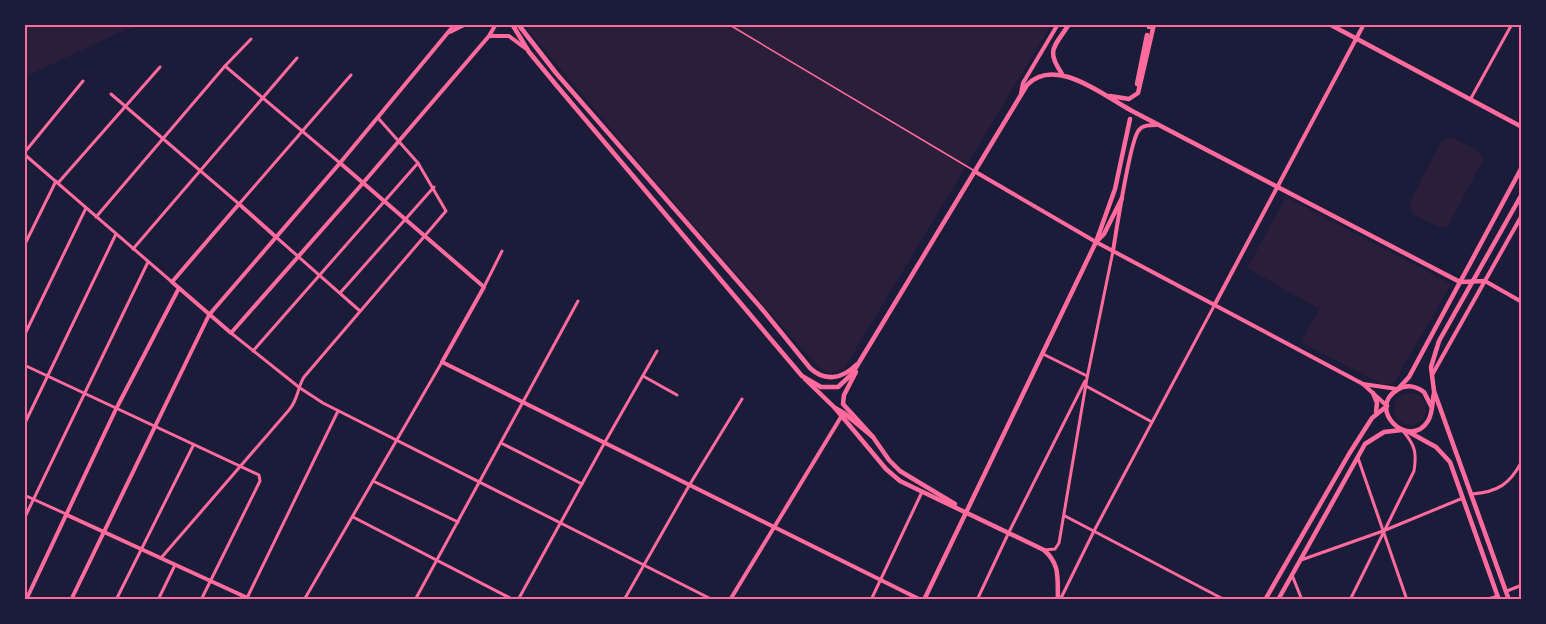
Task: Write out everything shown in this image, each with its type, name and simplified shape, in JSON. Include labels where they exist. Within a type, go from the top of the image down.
[{"type":"main road","points":[[512,24],[529,52],[802,376],[835,408],[840,417],[892,474],[900,481],[1044,550],[1053,558],[1057,567],[1059,600]]},
{"type":"main road","points":[[518,24],[556,73],[762,309],[810,368],[820,375],[835,377],[846,373],[862,359]]},
{"type":"main road","points":[[1062,74],[1053,61],[1052,53],[1069,24]]},
{"type":"main road","points":[[1329,24],[1522,127]]},
{"type":"main road","points":[[1101,93],[1129,99],[1138,93],[1150,25]]},
{"type":"main road","points":[[1137,84],[1147,35]]},
{"type":"main road","points":[[802,376],[821,387],[836,388],[848,379],[1029,82],[1048,73],[1062,74],[1101,93],[1460,282],[1485,281]]},
{"type":"main road","points":[[922,600],[1096,242],[1115,189],[1130,119]]},
{"type":"main road","points":[[1398,390],[1409,377],[1522,167]]},
{"type":"main road","points":[[1509,600],[1434,391],[1431,367],[1439,341],[1522,194]]},
{"type":"main road","points":[[1096,242],[1104,234],[1122,198]]},
{"type":"main road","points":[[862,359],[844,395],[845,407],[900,471],[966,512]]},
{"type":"main road","points":[[1443,414],[1431,406],[1428,396],[1419,389],[1408,386],[1392,394],[1387,406],[1391,422],[1429,442],[1450,462],[1498,598]]},
{"type":"main road","points":[[1278,600],[1370,440],[1384,432],[1414,431],[1425,424],[1429,419],[1434,391]]},
{"type":"main road","points":[[1373,393],[1377,403],[1375,415]]},
{"type":"main road","points":[[1265,600],[1349,454],[1375,415],[1387,406]]},
{"type":"main road","points":[[835,408],[844,412],[873,437]]},
{"type":"street","points":[[71,600],[210,313],[340,163],[455,24]]},
{"type":"street","points":[[449,32],[466,24]]},
{"type":"street","points":[[231,333],[400,141],[489,36],[496,24]]},
{"type":"street","points":[[1020,96],[1023,83],[1058,24]]},
{"type":"street","points":[[1059,600],[1364,24]]},
{"type":"street","points":[[1470,100],[1512,24]]},
{"type":"street","points":[[489,36],[509,36],[529,52]]},
{"type":"street","points":[[96,217],[225,66],[251,39]]},
{"type":"street","points":[[133,249],[297,58]]},
{"type":"street","points":[[225,66],[484,287]]},
{"type":"street","points":[[24,246],[57,182],[160,67]]},
{"type":"street","points":[[172,282],[351,75]]},
{"type":"street","points":[[83,81],[24,153],[231,333],[300,388],[338,411],[713,600]]},
{"type":"street","points":[[111,94],[360,311]]},
{"type":"street","points":[[161,558],[295,403],[304,377],[446,211],[418,162],[378,118]]},
{"type":"street","points":[[1044,550],[1055,549],[1059,543],[1087,377],[1136,134],[1145,126],[1160,126]]},
{"type":"street","points":[[253,351],[418,162]]},
{"type":"street","points":[[974,171],[1096,242],[1363,384],[1387,406]]},
{"type":"street","points":[[340,293],[434,187]]},
{"type":"street","points":[[24,336],[86,208]]},
{"type":"street","points":[[1432,376],[1522,215]]},
{"type":"street","points":[[24,425],[116,234]]},
{"type":"street","points":[[304,600],[442,362],[502,251]]},
{"type":"street","points":[[24,519],[148,262]]},
{"type":"street","points":[[1485,281],[1522,302]]},
{"type":"street","points":[[26,600],[116,409],[179,288]]},
{"type":"street","points":[[415,600],[578,301]]},
{"type":"street","points":[[352,517],[516,600],[657,351]]},
{"type":"street","points":[[1042,353],[1087,377]]},
{"type":"street","points":[[442,362],[922,600]]},
{"type":"street","points":[[24,365],[260,477],[201,600]]},
{"type":"street","points":[[643,376],[677,395]]},
{"type":"street","points":[[977,600],[1087,377]]},
{"type":"street","points":[[1363,384],[1398,390]]},
{"type":"street","points":[[1086,386],[1152,422]]},
{"type":"street","points":[[624,600],[690,484],[742,399]]},
{"type":"street","points":[[24,495],[248,599],[338,411]]},
{"type":"street","points":[[730,600],[840,417]]},
{"type":"street","points":[[1350,600],[1409,481],[1415,462],[1415,449],[1404,430]]},
{"type":"street","points":[[501,443],[582,484]]},
{"type":"street","points":[[116,600],[194,446]]},
{"type":"street","points":[[1358,458],[1407,600]]},
{"type":"street","points":[[1472,494],[1488,493],[1510,480],[1522,461]]},
{"type":"street","points":[[373,481],[458,522]]},
{"type":"street","points":[[871,600],[922,492]]},
{"type":"street","points":[[1301,560],[1383,531],[1464,498]]},
{"type":"street","points":[[1064,516],[1225,600]]},
{"type":"street","points":[[158,600],[175,564]]},
{"type":"street","points":[[1292,575],[1302,600]]},
{"type":"street","points":[[1506,591],[1522,585]]},
{"type":"street","points":[[1485,600],[1498,598]]},
{"type":"lane","points":[[728,24],[974,171]]},
{"type":"shaded area","points":[[24,24],[144,24],[123,31],[24,77]]},
{"type":"shaded area","points":[[523,24],[1044,24],[1050,27],[845,367],[839,372],[832,373],[824,372],[818,367],[649,174]]},
{"type":"shaded area","points":[[1452,137],[1479,152],[1483,160],[1448,226],[1440,228],[1411,213],[1409,203],[1442,140]]},
{"type":"shaded area","points":[[1286,197],[1451,284],[1394,383],[1383,385],[1301,342],[1319,309],[1247,268]]},
{"type":"shaded area","points":[[1410,393],[1422,397],[1426,409],[1422,421],[1410,425],[1398,421],[1394,409],[1398,397]]}]
